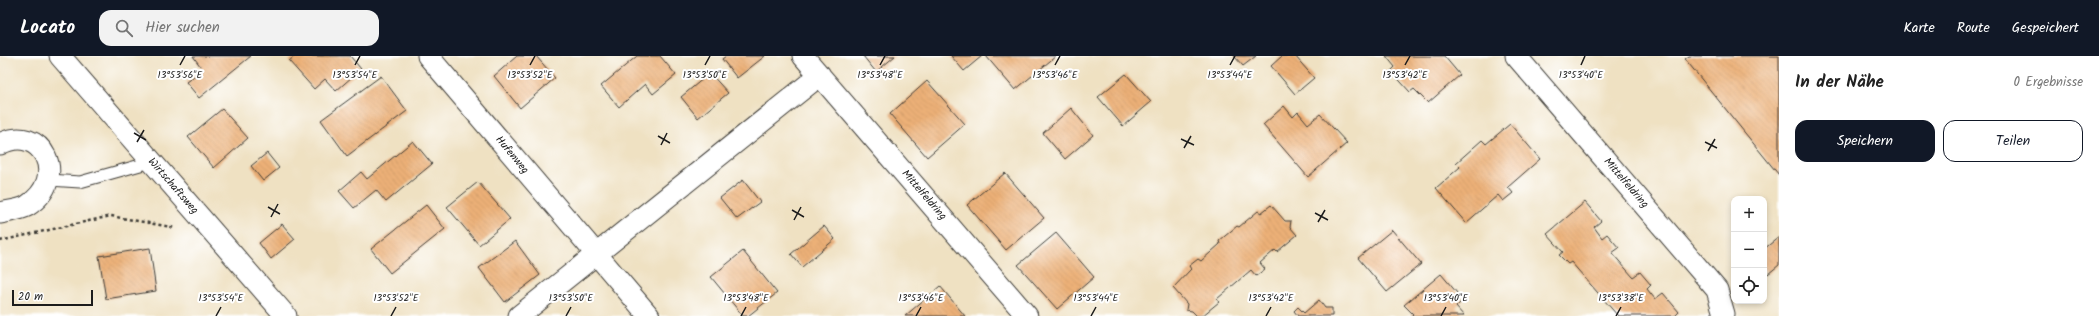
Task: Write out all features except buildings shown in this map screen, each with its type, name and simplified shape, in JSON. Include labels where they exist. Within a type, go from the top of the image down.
[{"type":"street","name":"Wirtschaftsweg","points":[[60,56],[286,316]]},
{"type":"street","name":"Hufenweg","points":[[428,56],[649,316]]},
{"type":"street","name":"Mittelfeldring","points":[[803,56],[1027,316]]},
{"type":"street","name":"Mittelfeldring","points":[[1516,56],[1717,290],[1723,316]]},
{"type":"street","points":[[519,316],[820,75]]},
{"type":"street","points":[[0,144],[7,140],[26,140],[42,150],[49,163],[49,180],[40,195],[26,207],[0,213]]},
{"type":"lane","points":[[49,180],[80,182],[151,162]]},
{"type":"path","points":[[0,241],[111,216],[195,231],[204,223]]}]
